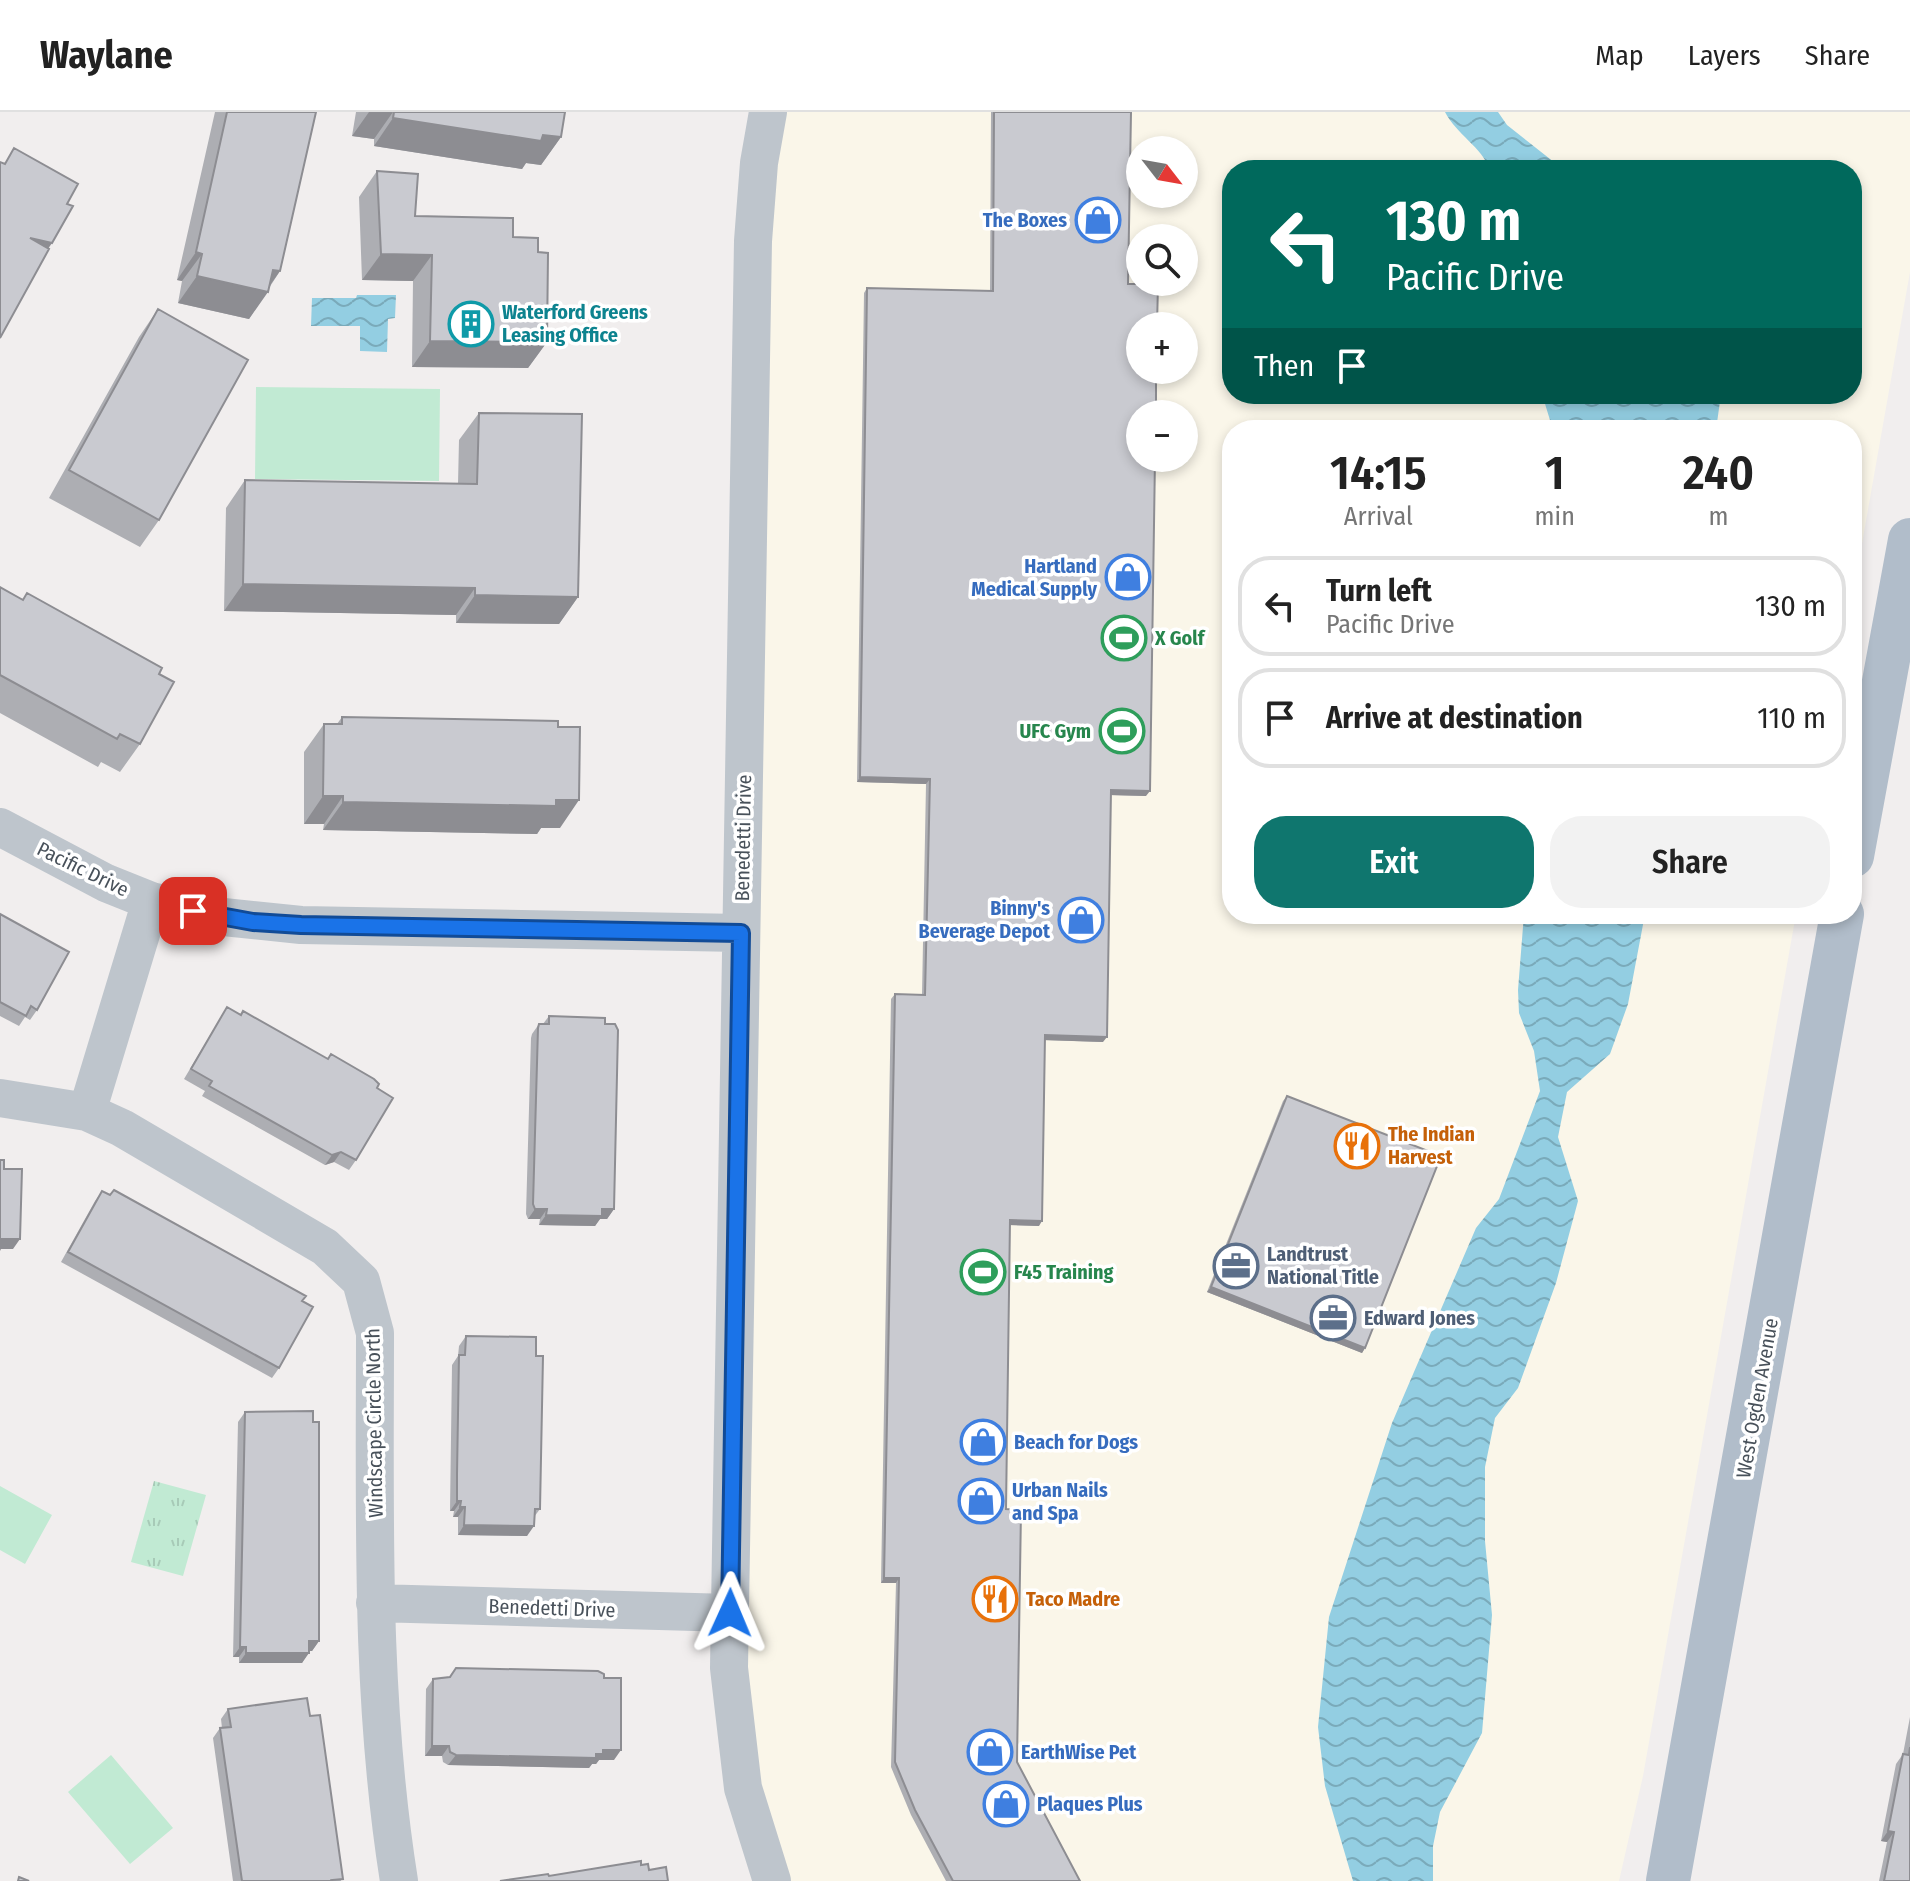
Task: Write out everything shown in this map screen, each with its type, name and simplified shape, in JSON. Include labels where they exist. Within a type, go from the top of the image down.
[{"type":"main road","points":[[1862,802],[1910,540]]},
{"type":"main road","name":"West Ogden Avenue","points":[[1668,1881],[1840,924]]},
{"type":"street","name":"Benedetti Drive","points":[[768,112],[759,163],[753,241],[729,1668],[734,1740],[746,1802],[772,1881]]},
{"type":"street","name":"Pacific Drive","points":[[0,827],[74,867],[151,901],[214,916],[301,925],[741,933]]},
{"type":"street","points":[[87,1112],[151,901]]},
{"type":"street","name":"Windscape Circle North","points":[[0,1098],[87,1112],[122,1128],[325,1247],[361,1281],[375,1333],[375,1603],[385,1798],[399,1881]]},
{"type":"street","name":"Benedetti Drive","points":[[375,1603],[730,1613]]},
{"type":"shaded area","points":[[759,112],[1910,112],[1910,272],[1862,543],[1862,420],[1222,420],[1222,924],[1794,924],[1643,1776],[1619,1881],[772,1881],[741,1772]]},
{"type":"green space","points":[[256,387],[440,389],[439,481],[255,479]]},
{"type":"green space","points":[[154,1481],[206,1495],[183,1576],[131,1562]]},
{"type":"green space","points":[[0,1486],[52,1515],[25,1564],[0,1550]]},
{"type":"green space","points":[[111,1755],[173,1828],[130,1864],[68,1792]]},
{"type":"water","points":[[1445,112],[1498,112],[1507,125],[1551,160],[1485,160]]},
{"type":"water","points":[[357,295],[396,295],[395,318],[388,319],[387,352],[360,351],[360,326],[311,326],[312,298],[356,298]]},
{"type":"water","points":[[1545,404],[1720,404],[1717,420],[1550,420]]},
{"type":"water","points":[[1523,924],[1643,924],[1628,1004],[1610,1054],[1567,1092],[1558,1137],[1578,1201],[1556,1283],[1518,1388],[1495,1418],[1485,1467],[1485,1541],[1492,1615],[1482,1733],[1440,1812],[1433,1846],[1433,1881],[1353,1881],[1325,1786],[1318,1727],[1329,1617],[1392,1423],[1476,1228],[1499,1199],[1540,1091],[1534,1051],[1519,1013]]},
{"type":"building","points":[[227,112],[316,112],[280,271],[273,270],[268,292],[197,276],[202,254],[196,252]]},
{"type":"building","points":[[394,112],[565,112],[561,137],[543,135],[541,141],[393,118]]},
{"type":"building","points":[[994,112],[1131,112],[1131,136],[1126,136],[1126,208],[1129,208],[1129,224],[1126,224],[1126,296],[1158,296],[1157,312],[1126,312],[1126,384],[1156,384],[1156,400],[1126,400],[1126,472],[1155,472],[1150,791],[1111,790],[1107,1037],[1045,1035],[1042,1221],[1010,1220],[1006,1509],[1021,1510],[1017,1762],[1080,1881],[953,1881],[915,1810],[895,1762],[899,1578],[884,1578],[895,994],[925,995],[930,779],[860,777],[867,288],[993,291]]},
{"type":"building","points":[[14,148],[78,184],[67,204],[73,206],[52,243],[30,238],[49,249],[0,338],[0,162],[5,164]]},
{"type":"building","points":[[377,171],[418,174],[415,216],[513,218],[513,237],[538,238],[538,252],[548,253],[547,342],[430,341],[432,255],[381,254]]},
{"type":"building","points":[[158,309],[248,360],[159,520],[69,470]]},
{"type":"building","points":[[479,413],[582,414],[578,597],[475,595],[475,588],[243,584],[245,480],[477,484]]},
{"type":"building","points":[[0,587],[23,600],[27,593],[162,668],[159,674],[174,682],[140,744],[120,734],[117,739],[0,675]]},
{"type":"building","points":[[342,717],[558,721],[558,727],[580,727],[579,800],[556,800],[556,806],[343,802],[343,796],[323,796],[324,724],[342,724]]},
{"type":"building","points":[[0,914],[69,952],[37,1010],[31,1006],[26,1016],[0,1002]]},
{"type":"building","points":[[227,1007],[241,1015],[243,1011],[328,1059],[331,1054],[374,1079],[379,1084],[377,1088],[393,1098],[356,1160],[341,1152],[332,1155],[209,1086],[212,1081],[191,1069]]},
{"type":"building","points":[[549,1016],[605,1018],[605,1024],[615,1024],[618,1030],[614,1209],[602,1209],[602,1216],[546,1215],[547,1209],[535,1209],[533,1204],[538,1028],[539,1024],[549,1024]]},
{"type":"building","points":[[1287,1096],[1441,1156],[1365,1348],[1211,1287]]},
{"type":"building","points":[[0,1160],[4,1160],[4,1169],[22,1169],[20,1239],[2,1239],[2,1248],[0,1248]]},
{"type":"building","points":[[114,1190],[306,1296],[302,1301],[313,1307],[279,1368],[68,1252],[102,1191],[110,1195]]},
{"type":"building","points":[[466,1336],[536,1337],[536,1356],[543,1356],[540,1509],[535,1509],[534,1526],[464,1525],[465,1507],[460,1507],[461,1501],[457,1501],[457,1474],[459,1355],[465,1355]]},
{"type":"building","points":[[313,1411],[313,1422],[319,1422],[319,1641],[309,1641],[309,1653],[246,1653],[246,1647],[240,1647],[245,1412]]},
{"type":"building","points":[[456,1668],[598,1671],[604,1674],[604,1678],[621,1678],[621,1750],[603,1750],[603,1754],[596,1754],[596,1758],[456,1755],[450,1752],[449,1746],[432,1746],[433,1679],[450,1677]]},
{"type":"building","points":[[307,1698],[310,1716],[320,1715],[343,1879],[242,1881],[220,1728],[231,1727],[228,1709]]},
{"type":"building","points":[[1910,1747],[1910,1881],[1884,1881],[1894,1832],[1888,1831],[1903,1754],[1909,1755]]},
{"type":"building","points":[[641,1861],[641,1865],[648,1864],[649,1870],[666,1867],[668,1881],[500,1881],[549,1876]]},
{"type":"place","name":"The Boxes","points":[[1098,220]]},
{"type":"place","name":"Waterford Greens Leasing Office","points":[[471,324]]},
{"type":"place","name":"Hartland Medical Supply","points":[[1128,577]]},
{"type":"place","name":"X Golf","points":[[1124,638]]},
{"type":"place","name":"UFC Gym","points":[[1122,731]]},
{"type":"place","name":"Binny's Beverage Depot","points":[[1081,920]]},
{"type":"place","name":"The Indian Harvest","points":[[1357,1146]]},
{"type":"place","name":"Landtrust National Title","points":[[1236,1266]]},
{"type":"place","name":"F45 Training","points":[[983,1272]]},
{"type":"place","name":"Edward Jones","points":[[1333,1318]]},
{"type":"place","name":"Beach for Dogs","points":[[983,1442]]},
{"type":"place","name":"Urban Nails and Spa","points":[[981,1501]]},
{"type":"place","name":"Taco Madre","points":[[995,1599]]},
{"type":"place","name":"EarthWise Pet","points":[[990,1752]]},
{"type":"place","name":"Plaques Plus","points":[[1006,1804]]},
{"type":"route","points":[[193,911],[253,922],[301,925],[741,933],[730,1613]]}]
